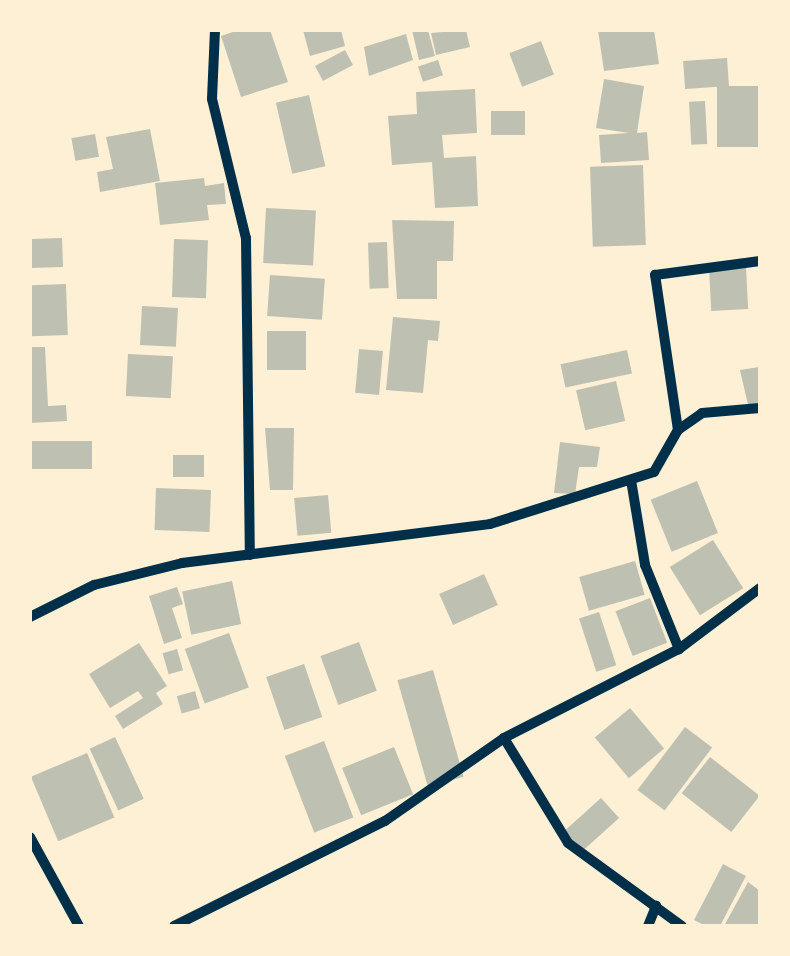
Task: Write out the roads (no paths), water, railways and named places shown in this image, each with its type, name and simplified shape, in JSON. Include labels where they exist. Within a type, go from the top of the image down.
[{"type":"street","points":[[215,30],[212,99],[246,238],[250,555]]},
{"type":"street","points":[[30,616],[94,585],[250,555],[467,530],[631,480],[668,458],[678,430],[655,275],[760,260]]},
{"type":"street","points":[[678,430],[702,414],[760,408]]},
{"type":"street","points":[[631,480],[644,565],[680,650]]},
{"type":"street","points":[[174,926],[385,821],[504,738],[680,650],[760,588]]},
{"type":"street","points":[[504,738],[568,842],[682,926]]},
{"type":"street","points":[[30,837],[79,926]]},
{"type":"street","points":[[648,926],[656,906]]}]
